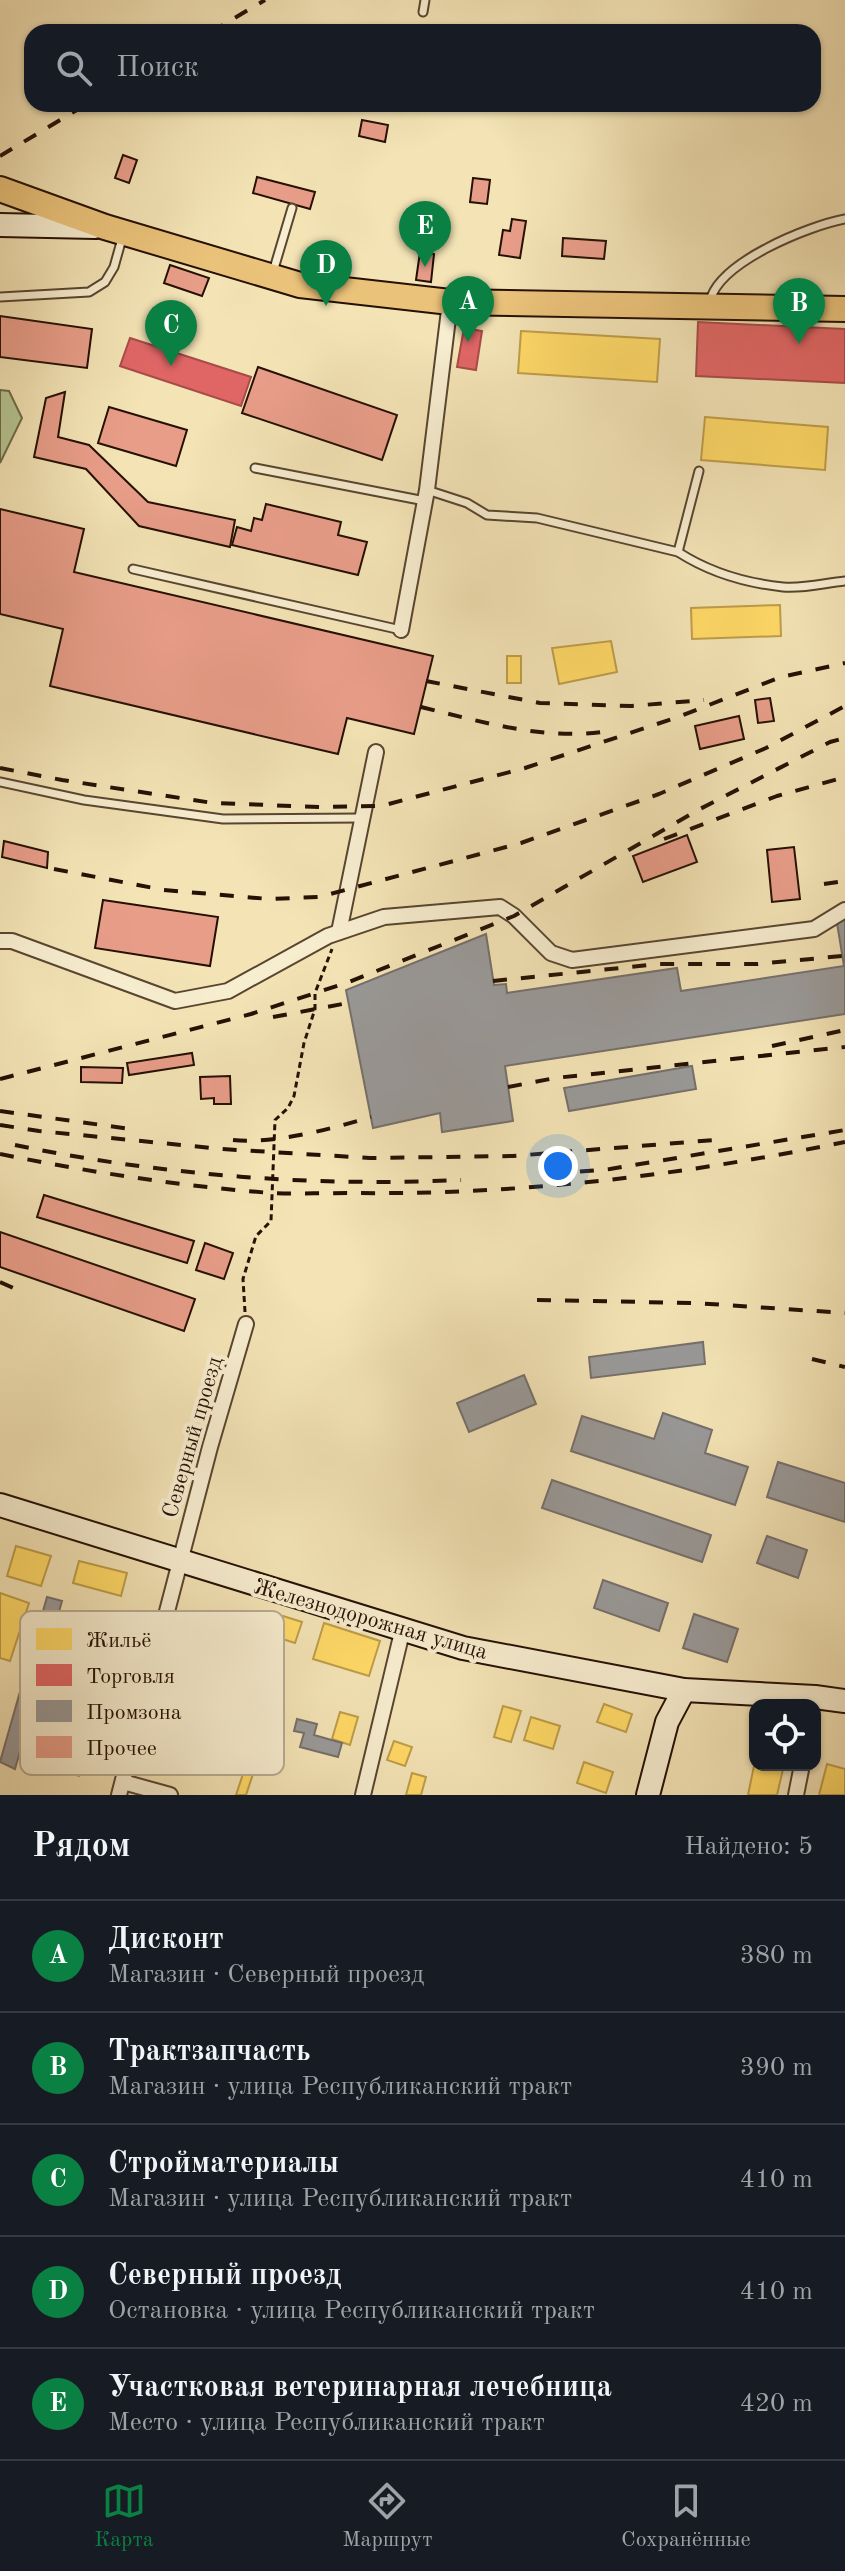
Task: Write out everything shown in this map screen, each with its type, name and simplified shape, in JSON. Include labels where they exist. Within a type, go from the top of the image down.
[{"type":"main road","points":[[0,189],[156,243],[271,278],[328,289],[450,302],[845,309]]},
{"type":"street","points":[[0,225],[114,230]]},
{"type":"street","points":[[401,630],[426,495],[450,302]]},
{"type":"street","points":[[339,932],[376,752]]},
{"type":"street","points":[[0,941],[12,941],[175,1001],[228,991],[339,932],[384,917],[500,907],[514,916],[551,953],[572,960],[814,929],[845,910]]},
{"type":"street","name":"Северный проезд","points":[[167,1611],[246,1324]]},
{"type":"street","name":"Железнодорожная улица","points":[[1,1510],[463,1648],[684,1690],[791,1699]]},
{"type":"street","points":[[363,1795],[403,1628]]},
{"type":"street","points":[[648,1795],[667,1722],[684,1690]]},
{"type":"street","name":"Железнодорожная улица","points":[[821,1701],[845,1701]]},
{"type":"street","points":[[796,1795],[801,1771]]},
{"type":"street","points":[[121,1789],[170,1795]]},
{"type":"lane","points":[[423,12],[425,0]]},
{"type":"lane","points":[[271,278],[292,208]]},
{"type":"lane","points":[[709,307],[712,292],[721,279],[772,244],[827,222],[845,219]]},
{"type":"lane","points":[[0,297],[89,292],[105,282],[114,267],[114,230]]},
{"type":"lane","points":[[255,468],[467,503],[487,515],[537,518],[678,552],[727,576],[785,587],[845,581]]},
{"type":"lane","points":[[678,552],[699,471]]},
{"type":"lane","points":[[133,569],[401,630]]},
{"type":"lane","points":[[0,782],[84,800],[223,819],[362,818]]},
{"type":"path","points":[[246,1324],[243,1279],[256,1236],[271,1221],[275,1120],[288,1108],[294,1096],[304,1043],[315,1009],[315,993],[339,932]]},
{"type":"green space","points":[[0,390],[9,391],[22,418],[0,463]]},
{"type":"building: Жильё","points":[[521,331],[660,339],[657,382],[518,373]]},
{"type":"building: Жильё","points":[[705,417],[828,427],[825,470],[701,460]]},
{"type":"building: Жильё","points":[[780,605],[781,636],[692,639],[691,608]]},
{"type":"building: Жильё","points":[[611,641],[617,672],[559,684],[552,648]]},
{"type":"building: Жильё","points":[[507,656],[521,656],[521,683],[507,683]]},
{"type":"building: Жильё","points":[[16,1546],[51,1556],[41,1586],[7,1576]]},
{"type":"building: Жильё","points":[[79,1561],[127,1573],[121,1596],[73,1583]]},
{"type":"building: Жильё","points":[[0,1593],[29,1603],[26,1611],[20,1611],[20,1630],[10,1661],[0,1658]]},
{"type":"building: Жильё","points":[[284,1616],[302,1622],[295,1643],[284,1640]]},
{"type":"building: Жильё","points":[[324,1623],[380,1641],[369,1676],[313,1659]]},
{"type":"building: Жильё","points":[[604,1704],[632,1714],[626,1732],[597,1722]]},
{"type":"building: Жильё","points":[[503,1706],[521,1711],[511,1742],[494,1737]]},
{"type":"building: Жильё","points":[[340,1712],[358,1717],[350,1745],[332,1739]]},
{"type":"building: Жильё","points":[[531,1717],[560,1726],[553,1749],[524,1740]]},
{"type":"building: Жильё","points":[[394,1741],[412,1747],[405,1766],[387,1760]]},
{"type":"building: Жильё","points":[[584,1762],[613,1772],[606,1793],[577,1783]]},
{"type":"building: Жильё","points":[[827,1764],[845,1769],[845,1795],[819,1795]]},
{"type":"building: Жильё","points":[[753,1771],[783,1771],[777,1795],[748,1795]]},
{"type":"building: Жильё","points":[[412,1773],[426,1777],[421,1795],[406,1795]]},
{"type":"building: Жильё","points":[[243,1775],[253,1775],[246,1795],[236,1795]]},
{"type":"building: Торговля","points":[[698,322],[845,329],[845,383],[696,376]]},
{"type":"building: Торговля","points":[[464,328],[482,331],[476,370],[457,367]]},
{"type":"building: Торговля","points":[[130,338],[251,377],[241,406],[120,366]]},
{"type":"building: Промзона","points":[[845,916],[845,1014],[505,1066],[513,1121],[442,1132],[440,1113],[373,1128],[346,990],[486,934],[494,985],[506,984],[507,993],[677,968],[681,991],[844,966],[836,917]]},
{"type":"building: Промзона","points":[[692,1066],[696,1089],[569,1111],[564,1088]]},
{"type":"building: Промзона","points":[[703,1342],[705,1364],[591,1378],[589,1357]]},
{"type":"building: Промзона","points":[[524,1375],[536,1404],[469,1432],[457,1403]]},
{"type":"building: Промзона","points":[[663,1413],[712,1430],[705,1453],[748,1467],[735,1505],[571,1451],[582,1416],[654,1439]]},
{"type":"building: Промзона","points":[[778,1462],[845,1483],[845,1522],[767,1497]]},
{"type":"building: Промзона","points":[[552,1480],[711,1535],[702,1562],[542,1508]]},
{"type":"building: Промзона","points":[[767,1536],[807,1550],[798,1578],[757,1563]]},
{"type":"building: Промзона","points":[[603,1580],[668,1603],[659,1631],[594,1608]]},
{"type":"building: Промзона","points":[[47,1597],[62,1601],[59,1611],[43,1611]]},
{"type":"building: Промзона","points":[[694,1614],[738,1629],[727,1662],[683,1648]]},
{"type":"building: Промзона","points":[[20,1692],[20,1751],[15,1769],[0,1762]]},
{"type":"building: Промзона","points":[[297,1719],[317,1724],[314,1735],[342,1743],[338,1757],[300,1747],[304,1733],[294,1731]]},
{"type":"building: Прочее","points":[[362,120],[388,125],[385,142],[359,136]]},
{"type":"building: Прочее","points":[[123,155],[137,160],[129,183],[115,178]]},
{"type":"building: Прочее","points":[[257,177],[315,192],[310,209],[253,193]]},
{"type":"building: Прочее","points":[[473,178],[490,180],[487,204],[470,202]]},
{"type":"building: Прочее","points":[[512,219],[526,221],[520,258],[499,255],[503,230],[510,231]]},
{"type":"building: Прочее","points":[[563,238],[606,241],[604,259],[562,256]]},
{"type":"building: Прочее","points":[[420,252],[434,254],[431,282],[416,280]]},
{"type":"building: Прочее","points":[[170,265],[209,278],[202,296],[164,283]]},
{"type":"building: Прочее","points":[[0,316],[92,329],[87,368],[0,357]]},
{"type":"building: Прочее","points":[[258,367],[397,415],[382,460],[242,413]]},
{"type":"building: Прочее","points":[[65,392],[58,437],[89,445],[148,502],[235,520],[230,547],[139,526],[86,469],[34,457],[46,398]]},
{"type":"building: Прочее","points":[[109,407],[187,430],[176,466],[98,443]]},
{"type":"building: Прочее","points":[[266,504],[341,522],[338,535],[367,542],[358,575],[232,545],[237,527],[251,531],[254,518],[262,520]]},
{"type":"building: Прочее","points":[[0,509],[84,529],[74,572],[433,656],[414,734],[347,718],[338,754],[50,686],[63,629],[0,614]]},
{"type":"building: Прочее","points":[[770,698],[774,721],[758,723],[755,700]]},
{"type":"building: Прочее","points":[[739,716],[744,739],[700,749],[695,726]]},
{"type":"building: Прочее","points":[[687,835],[697,862],[643,882],[633,856]]},
{"type":"building: Прочее","points":[[4,841],[48,852],[47,868],[2,857]]},
{"type":"building: Прочее","points":[[794,847],[800,899],[772,902],[767,850]]},
{"type":"building: Прочее","points":[[103,900],[218,917],[210,966],[95,948]]},
{"type":"building: Прочее","points":[[192,1053],[194,1065],[129,1075],[127,1063]]},
{"type":"building: Прочее","points":[[81,1067],[123,1068],[122,1083],[81,1082]]},
{"type":"building: Прочее","points":[[230,1076],[231,1104],[214,1104],[214,1098],[201,1099],[200,1077]]},
{"type":"building: Прочее","points":[[44,1195],[194,1241],[187,1263],[37,1217]]},
{"type":"building: Прочее","points":[[0,1232],[195,1299],[184,1331],[0,1267]]},
{"type":"building: Прочее","points":[[205,1243],[233,1253],[224,1279],[196,1270]]},
{"type":"railway","points":[[224,24],[265,0]]},
{"type":"railway","points":[[0,156],[74,112]]},
{"type":"railway","points":[[0,768],[213,803],[381,806],[525,768],[678,717],[781,677],[845,663]]},
{"type":"railway","points":[[426,681],[540,703],[631,706],[704,700]]},
{"type":"railway","points":[[54,869],[164,890],[269,899],[319,897],[521,843],[659,794],[766,748],[845,706]]},
{"type":"railway","points":[[421,707],[537,732],[609,731]]},
{"type":"railway","points":[[0,1079],[251,1014],[349,982],[514,916],[698,810],[830,742],[845,738]]},
{"type":"railway","points":[[664,839],[777,796],[845,777]]},
{"type":"railway","points":[[824,884],[845,881]]},
{"type":"railway","points":[[493,981],[659,964],[757,964],[842,956]]},
{"type":"railway","points":[[273,1017],[348,1003]]},
{"type":"railway","points":[[772,1046],[845,1030]]},
{"type":"railway","points":[[508,1087],[555,1078],[845,1047]]},
{"type":"railway","points":[[0,1111],[138,1130]]},
{"type":"railway","points":[[233,1140],[285,1138],[371,1117]]},
{"type":"railway","points":[[0,1125],[222,1149],[370,1158],[513,1156],[715,1140]]},
{"type":"railway","points":[[552,1174],[610,1169],[845,1130]]},
{"type":"railway","points":[[0,1154],[135,1178],[237,1190],[418,1193],[602,1181],[845,1142]]},
{"type":"railway","points":[[15,1145],[125,1164],[237,1176],[349,1182],[461,1180]]},
{"type":"railway","points":[[0,1282],[20,1291]]},
{"type":"railway","points":[[537,1300],[695,1303],[845,1313]]},
{"type":"railway","points":[[812,1359],[845,1367]]},
{"type":"place","name":"Участковая ветеринарная лечебница","points":[[425,267]]},
{"type":"place","name":"Северный проезд","points":[[326,306]]},
{"type":"place","name":"Дисконт","points":[[468,342]]},
{"type":"place","name":"Трактзапчасть","points":[[799,344]]},
{"type":"place","name":"Стройматериалы","points":[[171,366]]}]
